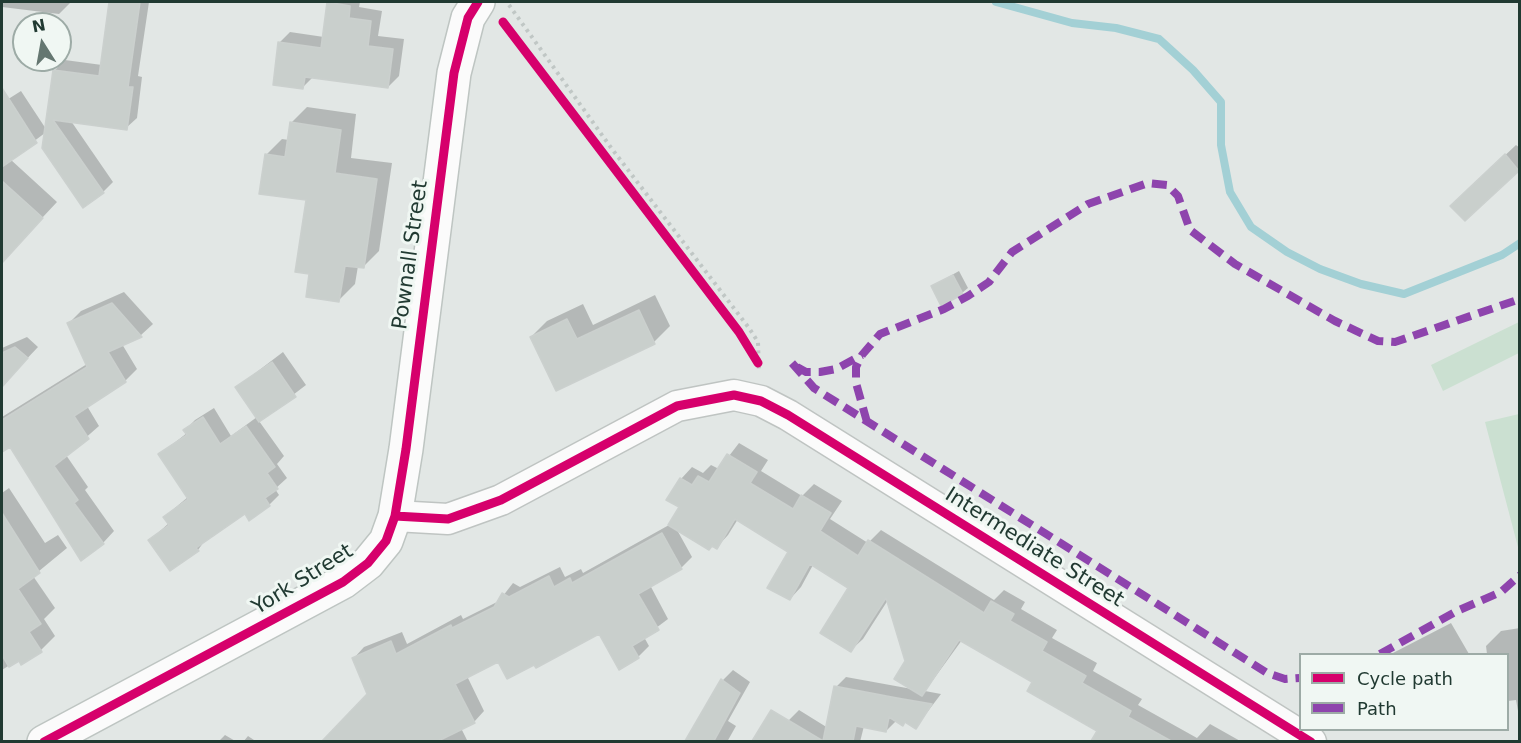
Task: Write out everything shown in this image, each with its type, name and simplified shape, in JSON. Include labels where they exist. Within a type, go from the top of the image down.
[{"type":"street","name":"Pownall Street","points":[[395,516],[454,73],[468,18],[478,2]]},
{"type":"street","points":[[395,516],[448,519],[459,516],[501,500],[676,406],[747,398]]},
{"type":"street","name":"Intermediate Street","points":[[747,398],[788,415],[1311,741]]},
{"type":"street","name":"York Street","points":[[44,741],[343,582],[368,563],[386,542],[395,516]]},
{"type":"path","points":[[507,2],[612,149],[758,342],[759,363],[747,398]]},
{"type":"path","points":[[748,348],[759,363]]},
{"type":"green space","points":[[1519,322],[1519,353],[1443,391],[1431,365]]},
{"type":"green space","points":[[1519,414],[1520,546],[1518,547],[1485,422]]},
{"type":"building","points":[[109,2],[140,2],[128,87],[133,87],[127,130],[53,120],[104,193],[83,208],[42,148],[53,72],[99,76]]},
{"type":"building","points":[[327,2],[350,6],[349,18],[371,21],[368,46],[393,49],[388,88],[305,77],[303,89],[273,85],[278,42],[321,48]]},
{"type":"building","points":[[2,88],[37,143],[2,167]]},
{"type":"building","points":[[290,122],[341,130],[335,173],[377,179],[364,268],[345,266],[339,302],[306,297],[309,274],[295,272],[306,200],[259,194],[265,154],[285,157]]},
{"type":"building","points":[[1505,154],[1519,171],[1465,221],[1450,206]]},
{"type":"building","points":[[2,181],[43,218],[2,263]]},
{"type":"building","points":[[953,275],[963,294],[941,306],[931,286]]},
{"type":"building","points":[[112,303],[142,337],[108,352],[126,382],[74,416],[89,439],[54,466],[78,500],[74,503],[104,544],[81,561],[10,447],[2,452],[2,420],[87,367],[67,323]]},
{"type":"building","points":[[639,310],[655,344],[556,391],[530,337],[567,319],[577,339]]},
{"type":"building","points":[[15,347],[28,358],[2,387],[2,353]]},
{"type":"building","points":[[272,362],[296,397],[259,422],[235,387]]},
{"type":"building","points":[[203,417],[220,444],[246,426],[275,467],[267,473],[278,489],[265,498],[270,506],[249,521],[245,514],[196,548],[199,551],[170,571],[148,540],[169,525],[163,517],[188,499],[158,454],[187,435],[183,430]]},
{"type":"building","points":[[727,454],[757,472],[750,483],[793,509],[801,495],[831,513],[820,531],[858,556],[868,540],[984,613],[991,601],[1014,614],[1010,621],[1047,642],[1042,651],[1086,676],[1082,683],[1131,711],[1128,717],[1171,741],[1091,741],[1097,731],[1027,691],[1032,682],[959,640],[922,696],[894,679],[905,661],[886,598],[851,652],[820,633],[848,588],[810,564],[790,600],[767,588],[788,552],[735,519],[717,549],[712,546],[709,550],[668,525],[679,507],[666,500],[680,478],[692,485],[698,476],[709,482]]},
{"type":"building","points":[[2,513],[40,573],[18,589],[41,624],[29,632],[42,652],[21,665],[19,661],[9,667],[2,655]]},
{"type":"building","points":[[662,533],[682,569],[638,594],[659,630],[632,646],[639,658],[619,670],[599,634],[536,668],[534,665],[507,679],[498,662],[455,684],[475,723],[438,741],[322,741],[367,694],[352,658],[391,641],[396,654],[451,625],[452,628],[494,607],[502,593],[509,597],[549,576],[554,587],[570,578],[572,583]]},
{"type":"building","points":[[721,679],[740,693],[714,741],[685,741]]},
{"type":"building","points":[[834,686],[932,704],[916,729],[905,722],[903,726],[889,717],[886,732],[856,726],[853,741],[823,741]]},
{"type":"building","points":[[771,710],[823,741],[752,741]]},
{"type":"waterway","points":[[996,2],[1072,23],[1116,28],[1159,39],[1193,70],[1221,102],[1221,145],[1230,192],[1251,227],[1287,252],[1320,269],[1361,284],[1404,294],[1502,255],[1520,243]]},
{"type":"marked path","points":[[867,422],[856,383],[856,367],[862,355],[880,334],[944,309],[968,296],[989,282],[1012,252],[1088,204],[1148,183],[1167,185],[1178,196],[1190,230],[1235,264],[1335,321],[1378,341],[1395,342],[1520,299]]},
{"type":"marked path","points":[[797,367],[806,372],[820,372],[836,369],[862,355]]},
{"type":"marked path","points":[[792,363],[814,388],[1267,673],[1285,679],[1299,678]]},
{"type":"marked path","points":[[1382,653],[1457,611],[1501,592],[1520,575]]},
{"type":"cycle path","points":[[44,742],[343,582],[368,563],[386,541],[395,516],[406,449],[454,73],[468,18],[478,2]]},
{"type":"cycle path","points":[[503,22],[739,332],[758,363]]},
{"type":"cycle path","points":[[395,516],[448,519],[501,500],[677,406],[734,395],[761,401],[788,415],[1311,742]]}]
